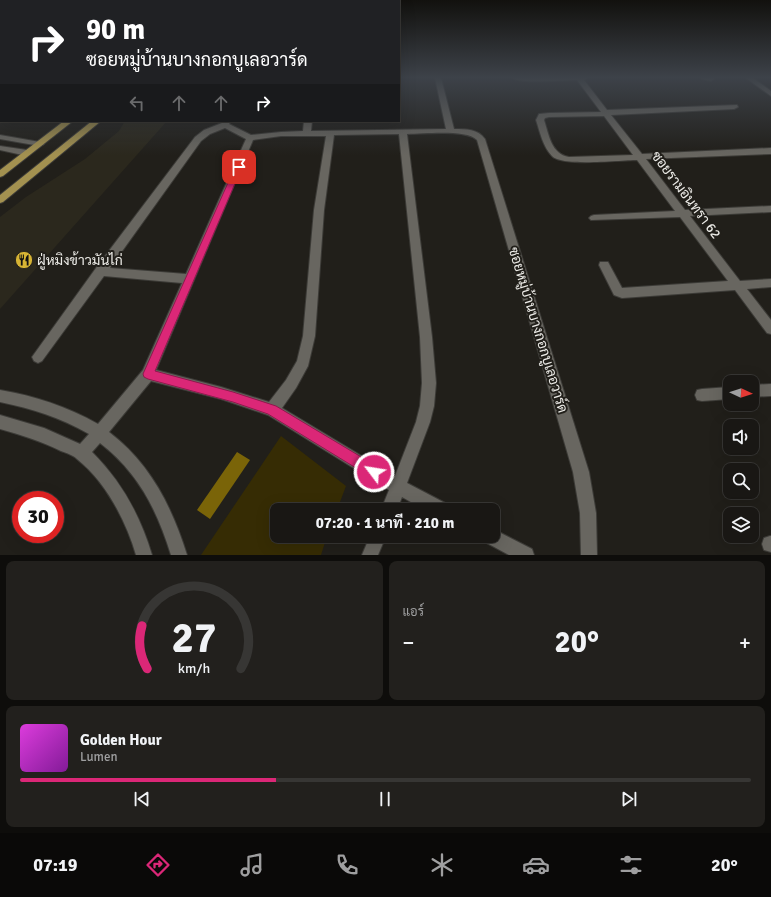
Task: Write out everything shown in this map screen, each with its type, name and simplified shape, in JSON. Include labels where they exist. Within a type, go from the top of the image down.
[{"type":"main road","points":[[0,174],[68,122]]},
{"type":"main road","points":[[0,200],[96,122]]},
{"type":"street","points":[[444,104],[451,131]]},
{"type":"street","name":"ซอยรามอินทรา 62","points":[[600,104],[771,329]]},
{"type":"street","points":[[734,107],[550,115],[542,116],[540,120],[549,145],[555,155],[559,158],[569,160],[771,151]]},
{"type":"street","points":[[307,133],[308,122]]},
{"type":"street","points":[[38,357],[198,139],[207,132],[226,123],[250,138],[148,374],[82,453]]},
{"type":"street","name":"ซอยหมู่บ้านบางกอกบูเลอวาร์ด","points":[[250,138],[281,134],[330,133],[377,129],[403,132],[451,131],[474,133],[478,135],[481,139],[582,472],[588,503],[591,541],[589,555]]},
{"type":"street","points":[[392,503],[423,422],[427,406],[429,383],[426,338],[403,132]]},
{"type":"street","points":[[272,410],[291,384],[303,362],[309,336],[319,210],[330,133]]},
{"type":"street","points":[[0,137],[40,144]]},
{"type":"street","points":[[0,148],[27,153]]},
{"type":"street","points":[[594,218],[771,209]]},
{"type":"street","points":[[604,265],[618,292],[622,293],[771,283]]},
{"type":"street","points":[[100,271],[189,279]]},
{"type":"street","points":[[148,374],[233,397],[272,410],[428,503]]},
{"type":"street","points":[[759,391],[771,390]]},
{"type":"street","points":[[702,395],[723,394]]},
{"type":"street","points":[[0,396],[19,398],[55,408],[100,432],[120,448],[142,474],[162,507],[179,555]]},
{"type":"street","points":[[0,422],[44,435],[82,453],[98,468],[119,496],[137,532],[144,555]]},
{"type":"street","points":[[500,541],[526,555]]},
{"type":"street","points":[[370,555],[375,543]]},
{"type":"shaded area","points":[[124,122],[166,122],[0,309],[0,217],[26,197],[85,159],[119,131]]},
{"type":"shaded area","points":[[281,436],[346,486],[340,503],[270,503],[270,543],[325,543],[321,555],[201,555]]},
{"type":"shaded area","points":[[237,452],[250,460],[210,519],[197,510]]},
{"type":"place","name":"ฝู่หมิงข้าวมันไก่","points":[[24,260]]},
{"type":"route","points":[[239,167],[148,374],[220,393],[272,410],[374,472]]}]
